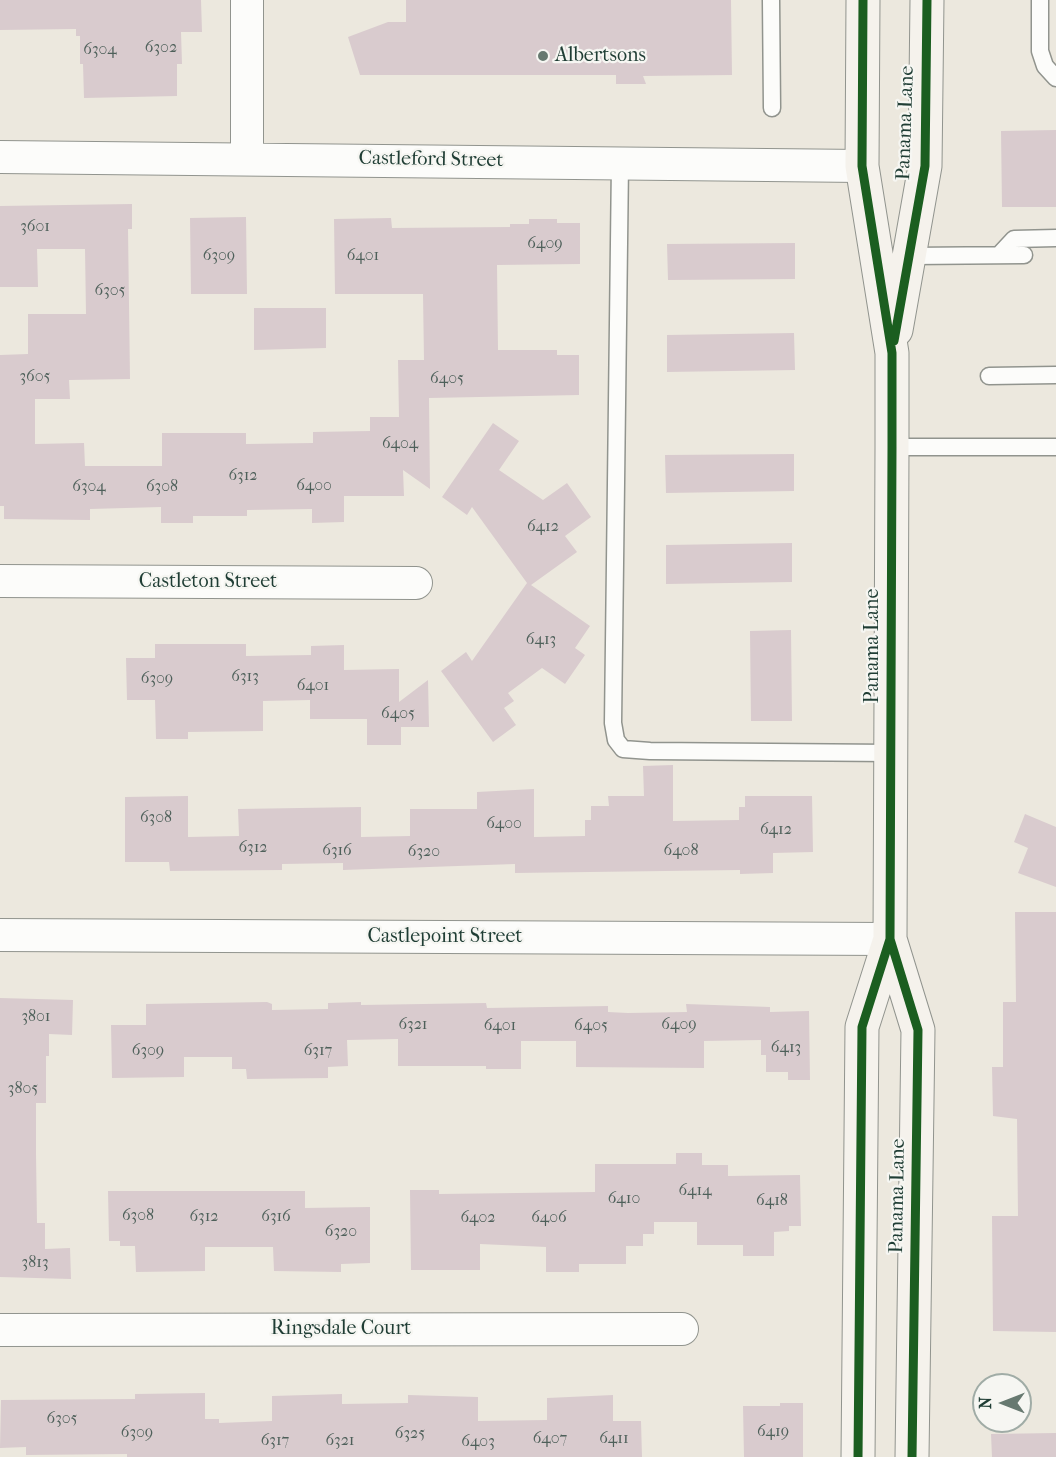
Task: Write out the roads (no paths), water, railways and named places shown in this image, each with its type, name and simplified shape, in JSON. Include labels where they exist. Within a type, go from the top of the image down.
[{"type":"main road","name":"Panama Lane","points":[[858,1457],[862,1027],[890,939],[891,753],[892,352],[862,166],[863,0]]},
{"type":"main road","name":"Panama Lane","points":[[892,352],[925,166],[927,0]]},
{"type":"main road","points":[[862,166],[888,191],[899,313]]},
{"type":"main road","name":"Panama Lane","points":[[890,939],[918,1030],[912,1457]]},
{"type":"main road","points":[[858,1313],[879,1457]]},
{"type":"street","points":[[247,158],[248,0]]},
{"type":"street","name":"Castleford Street","points":[[0,157],[862,166]]},
{"type":"street","name":"Castleton Street","points":[[0,581],[416,583]]},
{"type":"street","name":"Castlepoint Street","points":[[0,935],[890,939]]},
{"type":"street","name":"Ringsdale Court","points":[[0,1330],[682,1329]]},
{"type":"lane","points":[[771,0],[772,108]]},
{"type":"lane","points":[[1040,0],[1040,51],[1045,66],[1056,78]]},
{"type":"lane","points":[[620,163],[613,723],[615,740],[623,749],[650,751],[891,753]]},
{"type":"lane","points":[[1000,254],[1014,239],[1056,238]]},
{"type":"lane","points":[[910,256],[1024,255]]},
{"type":"lane","points":[[989,376],[1056,375]]},
{"type":"lane","points":[[892,447],[1056,447]]},
{"type":"place","name":"Albertsons","points":[[543,56]]}]
